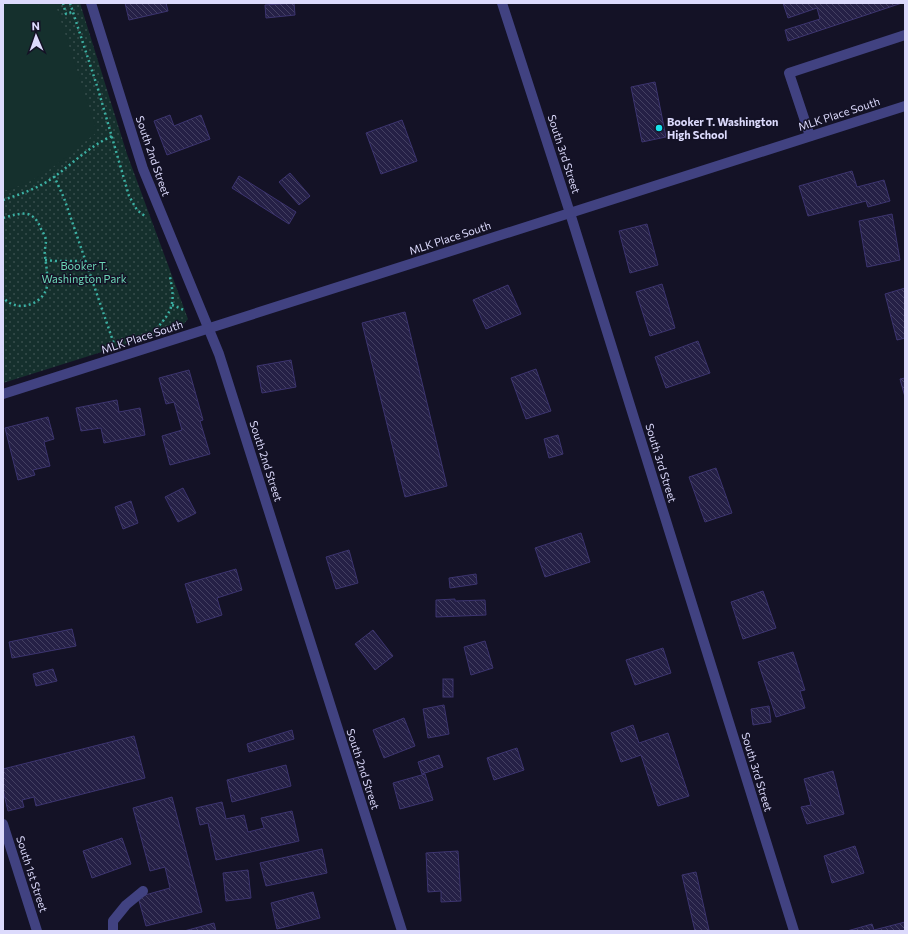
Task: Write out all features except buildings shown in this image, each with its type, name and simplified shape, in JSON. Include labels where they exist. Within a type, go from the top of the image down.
[{"type":"street","name":"South 2nd Street","points":[[91,3],[143,169],[219,354],[402,931]]},
{"type":"street","name":"South 3rd Street","points":[[502,3],[570,213],[794,931]]},
{"type":"street","points":[[810,136],[789,73],[905,35]]},
{"type":"street","name":"MLK Place South","points":[[3,394],[905,106]]},
{"type":"street","name":"South 1st Street","points":[[3,824],[5,836],[38,931]]},
{"type":"street","points":[[114,931],[113,921],[126,905],[143,891]]},
{"type":"path","points":[[62,3],[66,14],[72,12]]},
{"type":"path","points":[[70,3],[133,204],[137,210],[148,219]]},
{"type":"path","points":[[3,200],[32,189],[54,176],[90,149],[112,136]]},
{"type":"path","points":[[54,176],[61,188],[114,344]]},
{"type":"path","points":[[3,217],[24,213],[34,217],[39,222],[45,238],[47,287],[42,296],[36,301],[24,306],[16,306],[8,303],[3,297]]},
{"type":"path","points":[[45,260],[86,261]]},
{"type":"path","points":[[152,332],[161,324],[172,305],[173,300],[170,275]]},
{"type":"path","points":[[172,305],[185,311]]},
{"type":"green space","name":"Booker T. Washington Park","points":[[3,3],[80,3],[127,154],[188,319],[183,325],[159,334],[3,383]]},
{"type":"green space","points":[[3,3],[38,3],[39,6],[46,3],[55,3],[97,132],[42,175],[17,187],[3,191]]},
{"type":"place","name":"Booker T. Washington High School","points":[[659,128]]}]
